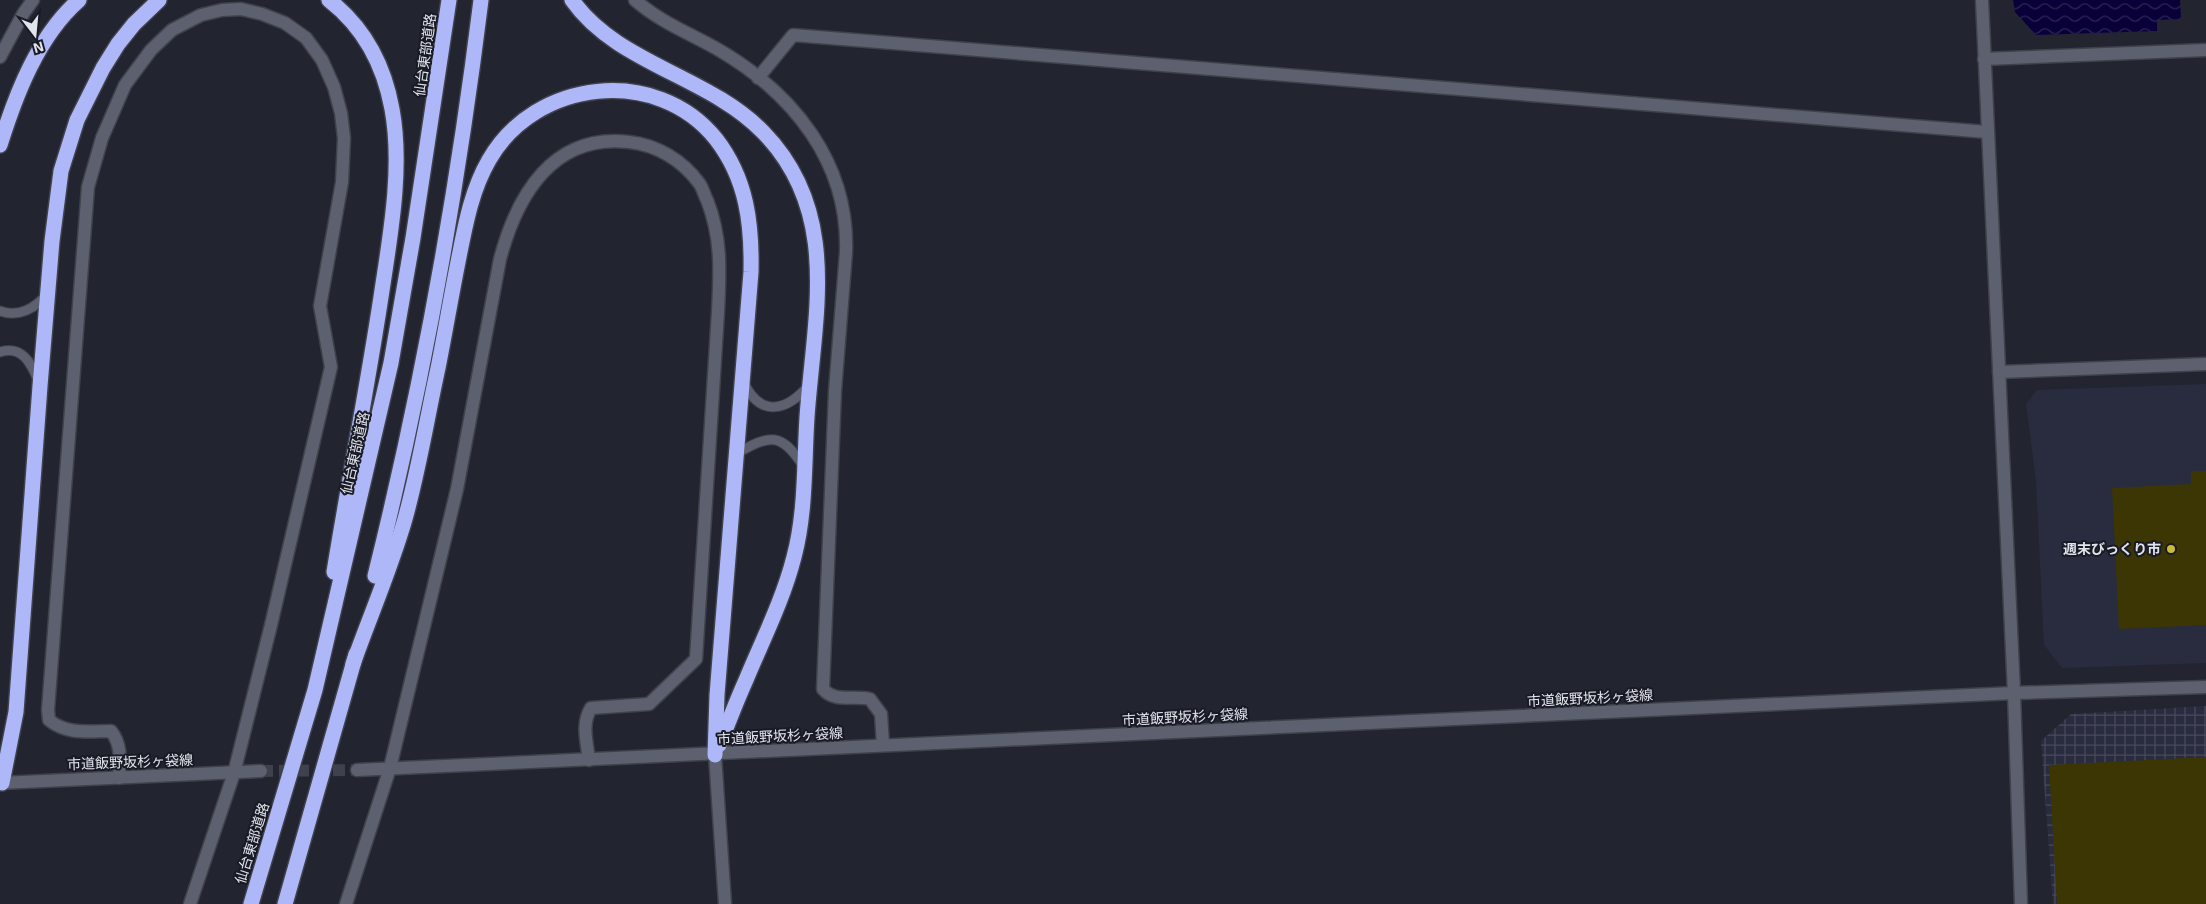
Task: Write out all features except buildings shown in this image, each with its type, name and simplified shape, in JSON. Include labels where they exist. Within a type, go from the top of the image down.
[{"type":"highway","points":[[0,145],[21,86],[37,55],[54,28],[79,0]]},
{"type":"highway","points":[[1,779],[16,712],[40,386],[61,171],[78,120],[118,44],[134,24],[159,0]]},
{"type":"highway","points":[[315,690],[371,363],[391,228],[395,168],[392,110],[378,60],[366,39],[352,21],[330,0]]},
{"type":"highway","name":"仙台東部道路","points":[[251,904],[315,690],[391,363],[413,238],[449,0]]},
{"type":"highway","points":[[285,904],[354,664],[390,516],[424,355],[470,89],[481,0]]},
{"type":"highway","points":[[572,0],[595,25],[621,45],[740,111],[776,145],[794,170],[810,213],[816,241],[818,270],[816,308],[809,384],[803,512],[800,536],[786,586],[715,755]]},
{"type":"highway","points":[[354,664],[405,519],[438,367],[468,210],[489,159],[508,134],[528,117],[552,103],[580,93],[610,90],[637,94],[667,102],[694,118],[715,138],[742,186],[749,212],[750,272],[717,695],[715,755]]},
{"type":"street","points":[[0,58],[23,14],[33,0]]},
{"type":"street","points":[[635,0],[667,23],[720,51],[758,78],[786,102],[821,147],[837,187],[847,238],[835,391],[823,690],[828,695],[836,698],[860,696],[870,699],[881,714],[883,745]]},
{"type":"street","points":[[1982,0],[2022,904]]},
{"type":"street","points":[[120,778],[120,754],[117,740],[110,731],[66,731],[57,727],[50,720],[48,710],[88,186],[102,138],[125,85],[151,50],[172,30],[201,15],[222,10],[241,9],[262,14],[284,23],[306,38],[322,60],[334,87],[342,113],[344,155],[342,182],[320,306],[332,366],[234,773],[190,904]]},
{"type":"street","points":[[758,78],[793,35],[1987,132]]},
{"type":"street","points":[[1984,60],[2206,50]]},
{"type":"street","points":[[346,904],[390,768],[458,489],[505,239],[522,202],[557,158],[576,148],[594,142],[617,140],[646,144],[670,156],[700,184],[718,234],[720,266],[718,312],[696,658],[648,704],[591,708],[586,716],[585,726],[589,760]]},
{"type":"street","points":[[1999,372],[2206,364]]},
{"type":"street","name":"市道飯野坂杉ヶ袋線","points":[[357,770],[2014,694],[2206,687]]},
{"type":"street","points":[[715,755],[725,904]]},
{"type":"street","name":"市道飯野坂杉ヶ袋線","points":[[1,779],[120,778],[261,771]]},
{"type":"lane","points":[[0,311],[7,314],[18,314],[40,302],[48,291]]},
{"type":"lane","points":[[0,352],[7,350],[17,351],[27,358],[40,386]]},
{"type":"lane","points":[[742,378],[749,392],[758,402],[766,406],[778,407],[789,403],[799,396],[809,384]]},
{"type":"lane","points":[[736,454],[766,439],[777,440],[788,446],[804,468]]},
{"type":"shaded area","points":[[2206,384],[2206,663],[2062,668],[2044,645],[2036,481],[2026,404],[2037,390]]},
{"type":"shaded area","points":[[2206,706],[2206,904],[2053,904],[2041,741],[2071,714]]},
{"type":"water","points":[[2013,0],[2180,0],[2181,19],[2157,20],[2157,31],[2036,35],[2015,12]]},
{"type":"tunnel","points":[[261,771],[357,770]]},
{"type":"place","name":"週末びっくり市","points":[[2171,549]]}]
